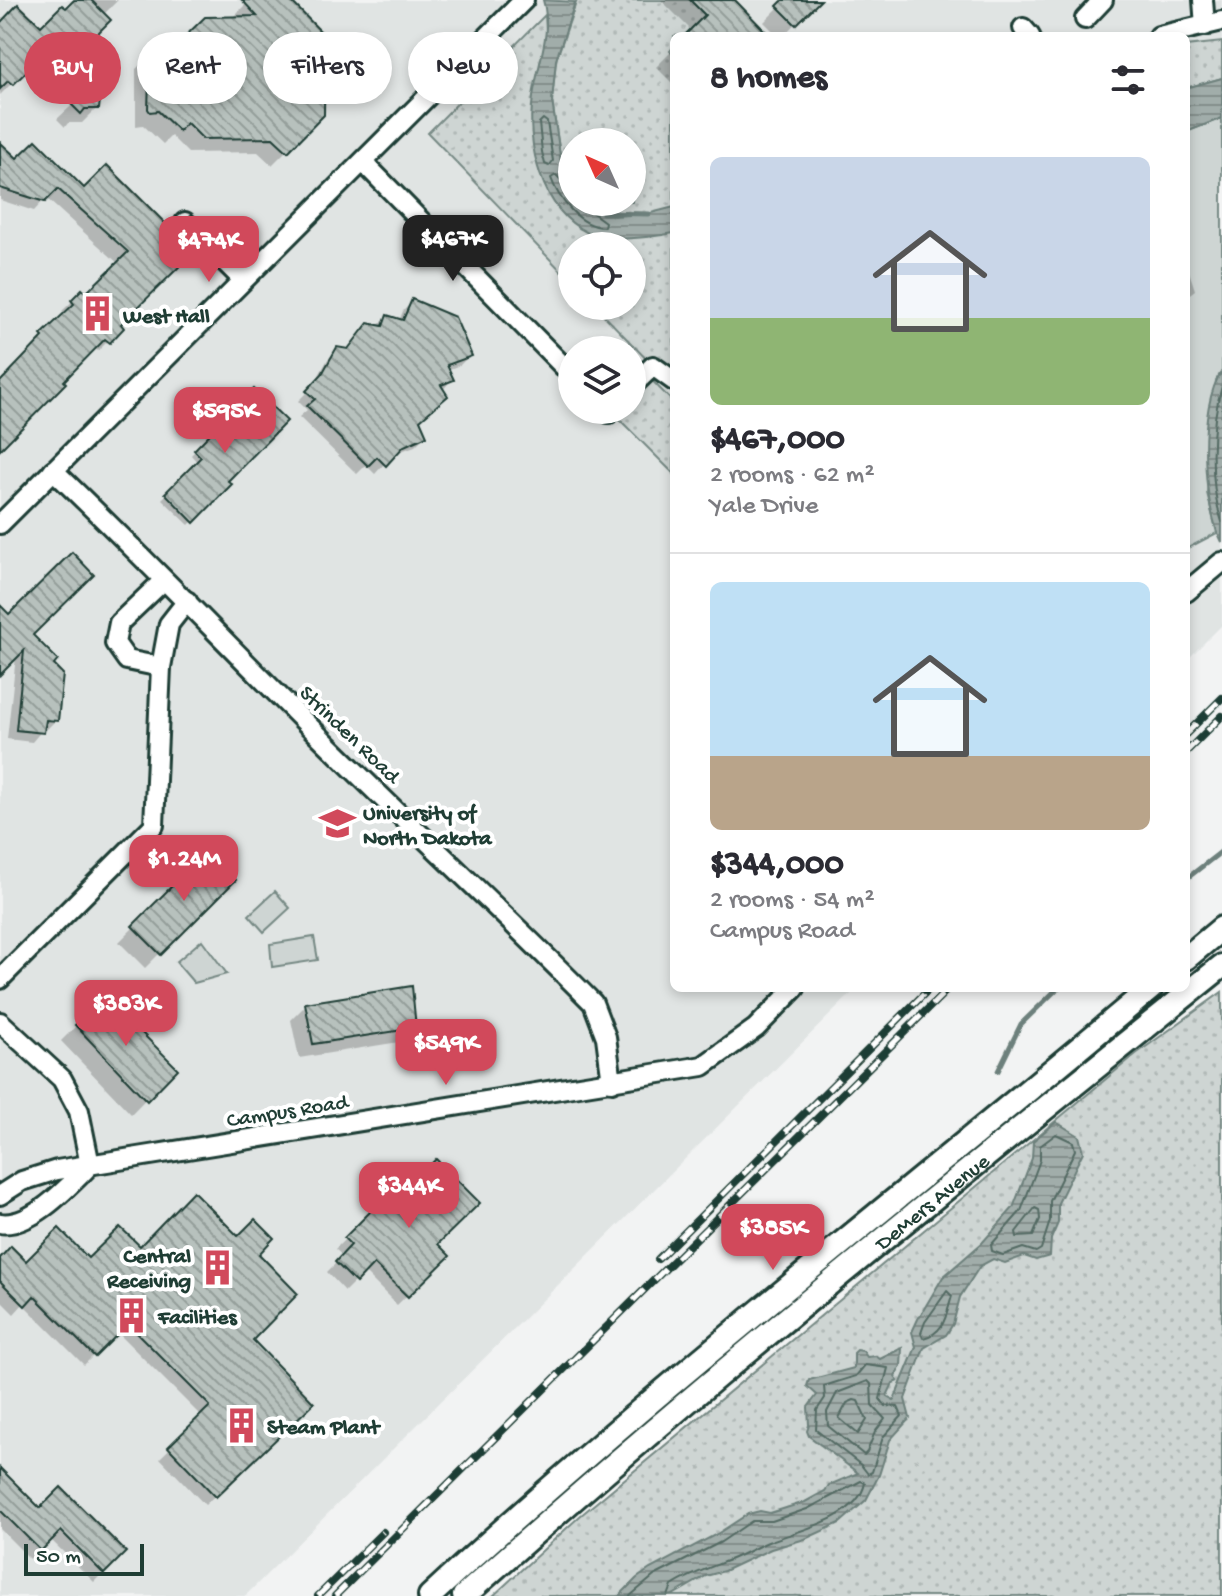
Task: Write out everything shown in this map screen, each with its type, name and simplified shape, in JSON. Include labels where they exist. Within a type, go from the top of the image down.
[{"type":"main road","points":[[1190,955],[1222,928]]},
{"type":"main road","name":"DeMers Avenue","points":[[1190,992],[1222,966]]},
{"type":"main road","name":"DeMers Avenue","points":[[430,1596],[626,1423],[1146,992]]},
{"type":"main road","name":"DeMers Avenue","points":[[464,1596],[653,1429],[1190,992]]},
{"type":"street","points":[[0,524],[524,0]]},
{"type":"street","points":[[1085,19],[1103,0]]},
{"type":"street","points":[[1176,32],[1214,23],[1203,0]]},
{"type":"street","points":[[363,162],[558,361]]},
{"type":"street","points":[[185,222],[243,280]]},
{"type":"street","points":[[646,373],[653,366],[670,378]]},
{"type":"street","name":"Strinden Road","points":[[53,470],[593,1003],[606,1037],[612,1082]]},
{"type":"street","points":[[1190,589],[1221,562]]},
{"type":"street","points":[[161,667],[127,660],[115,643],[119,623],[163,581]]},
{"type":"street","points":[[0,979],[154,825],[161,667],[169,624],[187,601]]},
{"type":"street","name":"Campus Road","points":[[0,1195],[22,1181],[57,1170],[703,1066],[756,1028],[791,992]]},
{"type":"street","points":[[0,1022],[62,1079],[79,1111],[90,1165],[66,1189],[28,1218],[17,1224],[0,1223]]},
{"type":"shaded area","name":"University of North Dakota","points":[[0,0],[1222,0],[1222,625],[1190,657],[1190,32],[670,32],[670,992],[853,992],[245,1596],[0,1596]]},
{"type":"shaded area","points":[[577,0],[690,0],[705,15],[688,32],[670,32],[670,211],[646,215],[646,128],[558,128],[558,142],[552,101],[556,60]]},
{"type":"shaded area","points":[[545,15],[558,216],[602,216],[670,231],[670,377],[646,359],[646,336],[624,336],[609,320],[646,320],[646,232],[558,232],[558,268],[428,133],[457,104],[518,104],[518,42]]},
{"type":"shaded area","points":[[1222,42],[1222,78],[1190,87],[1190,46]]},
{"type":"shaded area","points":[[1222,118],[1222,371],[1216,380],[1207,493],[1217,533],[1190,547],[1190,130]]},
{"type":"shaded area","points":[[646,374],[670,399],[670,470],[624,424],[646,424]]},
{"type":"shaded area","points":[[275,891],[290,908],[264,932],[249,915]]},
{"type":"shaded area","points":[[314,937],[318,960],[272,967],[270,944]]},
{"type":"shaded area","points":[[202,940],[227,974],[194,983],[176,962]]},
{"type":"shaded area","points":[[1222,992],[1222,1596],[493,1596],[580,1516],[1136,1054]]},
{"type":"water","points":[[543,0],[575,2],[556,60],[552,101],[558,142],[558,208],[540,174],[532,135],[531,116],[546,24]]},
{"type":"water","points":[[1222,78],[1222,118],[1190,130],[1190,87]]},
{"type":"water","points":[[670,208],[670,234],[646,237],[646,232],[586,232],[566,216],[646,216]]},
{"type":"water","points":[[1222,371],[1222,542],[1210,504],[1205,455],[1209,407]]},
{"type":"water","points":[[1056,1122],[1079,1136],[1083,1152],[1058,1203],[1058,1223],[1051,1239],[1050,1256],[1036,1260],[1024,1256],[1005,1263],[993,1259],[980,1266],[960,1297],[953,1324],[946,1335],[924,1348],[905,1399],[910,1418],[890,1440],[879,1475],[866,1500],[840,1523],[706,1576],[671,1596],[619,1596],[650,1569],[748,1514],[760,1511],[770,1513],[805,1502],[825,1491],[829,1485],[858,1473],[809,1436],[808,1407],[817,1395],[807,1386],[809,1380],[854,1368],[854,1353],[857,1350],[863,1351],[867,1357],[880,1359],[902,1348],[901,1366],[895,1377],[898,1381],[893,1383],[887,1396],[894,1400],[916,1347],[912,1332],[918,1319],[943,1277],[982,1243],[1013,1208],[1032,1158],[1033,1141]]},
{"type":"building","points":[[74,0],[91,0],[111,20],[99,32],[24,32],[24,74],[13,85],[8,81],[0,89],[0,23],[18,4],[41,26],[62,5],[66,8]]},
{"type":"building","points":[[242,0],[290,0],[321,32],[263,32],[263,104],[324,104],[324,115],[288,152],[273,138],[203,139],[187,123],[179,131],[158,111],[150,112],[148,104],[247,104],[247,32],[190,32],[205,17],[257,16]]},
{"type":"building","points":[[690,0],[735,0],[766,32],[688,32],[705,15]]},
{"type":"building","points":[[783,0],[821,0],[796,25],[777,6]]},
{"type":"building","points":[[71,104],[100,104],[99,109],[85,109],[81,114]]},
{"type":"building","name":"West Hall","points":[[36,140],[84,188],[107,165],[183,241],[175,248],[187,259],[121,324],[124,328],[110,343],[105,339],[0,450],[0,382],[43,337],[41,335],[74,304],[71,300],[82,289],[86,293],[128,252],[58,189],[45,202],[0,188],[0,142],[17,158]]},
{"type":"building","points":[[412,299],[455,317],[472,356],[447,365],[454,380],[441,385],[448,396],[420,420],[427,436],[404,446],[386,466],[377,457],[368,466],[307,406],[315,399],[306,391],[322,374],[337,347],[348,349],[368,323],[383,326],[387,315],[403,320]]},
{"type":"building","points":[[254,389],[287,421],[228,481],[232,484],[194,523],[165,493],[201,457],[194,450]]},
{"type":"building","points":[[72,552],[94,575],[33,635],[58,660],[54,665],[63,674],[58,721],[46,720],[44,733],[16,730],[24,651],[0,675],[0,605],[9,614]]},
{"type":"building","points":[[207,851],[236,880],[161,955],[132,926]]},
{"type":"building","points":[[412,986],[416,1028],[313,1044],[305,1003]]},
{"type":"building","points":[[104,995],[178,1069],[147,1101],[75,1025]]},
{"type":"building","points":[[436,1159],[480,1203],[438,1244],[450,1256],[408,1297],[374,1264],[356,1283],[335,1262],[351,1245],[344,1238],[394,1188],[401,1195]]},
{"type":"building","points":[[193,1191],[238,1236],[255,1219],[274,1238],[259,1254],[298,1294],[253,1340],[314,1403],[216,1497],[168,1447],[210,1406],[128,1324],[95,1357],[34,1296],[25,1306],[0,1281],[0,1258],[11,1246],[26,1261],[59,1228],[88,1258],[120,1227],[140,1246]]},
{"type":"building","points":[[0,1468],[40,1508],[61,1487],[126,1552],[104,1574],[61,1531],[41,1551],[0,1510]]},
{"type":"waterway","points":[[1190,876],[1222,851]]},
{"type":"waterway","points":[[998,1071],[1021,1024],[1054,992]]},
{"type":"railway","points":[[1190,730],[1222,698]]},
{"type":"railway","points":[[1190,748],[1222,716]]},
{"type":"railway","points":[[658,1259],[926,992]]},
{"type":"railway","points":[[335,1596],[945,992]]},
{"type":"railway","points":[[318,1596],[383,1532]]},
{"type":"place","name":"West Hall","points":[[97,314]]},
{"type":"place","name":"University of North Dakota","points":[[337,824]]},
{"type":"place","name":"Central Receiving","points":[[217,1267]]},
{"type":"place","name":"Facilities","points":[[132,1315]]},
{"type":"place","name":"Steam Plant","points":[[241,1425]]}]
